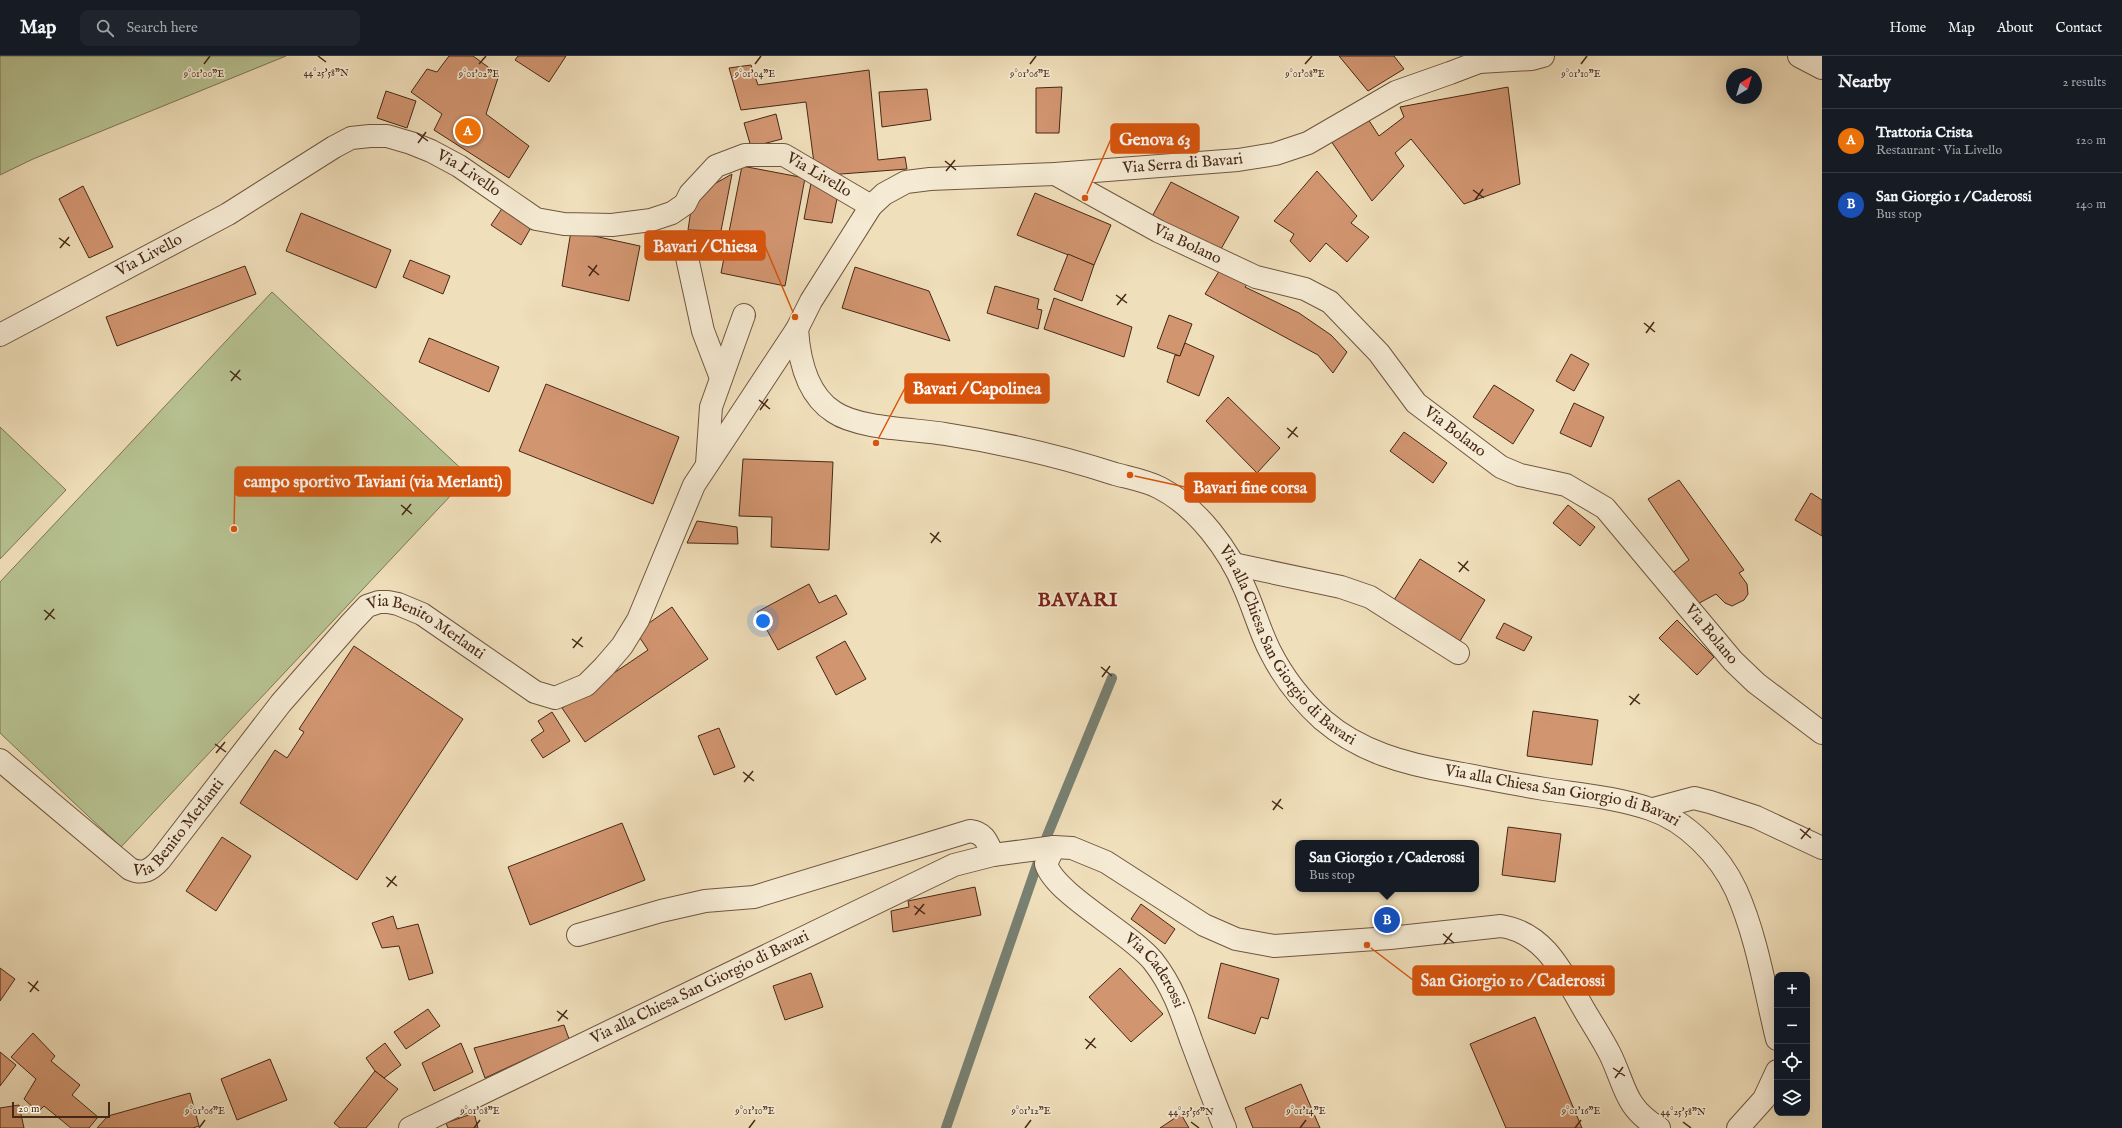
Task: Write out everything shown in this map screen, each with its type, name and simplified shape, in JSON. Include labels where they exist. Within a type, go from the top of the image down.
[{"type":"street","name":"Via Serra di Bavari","points":[[829,275],[871,206],[884,194],[906,182],[930,179],[1055,174],[1238,160],[1275,154],[1308,143],[1396,92],[1484,59],[1532,59],[1543,56]]},
{"type":"street","points":[[1799,56],[1822,68]]},
{"type":"street","name":"Via Livello","points":[[0,335],[228,214],[334,147],[351,138],[387,136],[431,151],[459,166],[536,219],[564,224],[612,225],[651,220],[672,213],[685,204],[690,194],[716,166],[745,155],[784,155],[871,206]]},
{"type":"street","name":"Via Bolano","points":[[1055,174],[1158,231],[1256,277],[1305,289],[1330,302],[1379,353],[1416,403],[1500,467],[1520,475],[1566,485],[1605,508],[1733,660],[1756,683],[1822,734]]},
{"type":"street","points":[[686,253],[703,331],[721,378]]},
{"type":"street","name":"Via alla Chiesa San Giorgio di Bavari","points":[[829,275],[811,301],[797,330],[798,353],[813,389],[823,403],[836,414],[856,422],[946,434],[1062,457],[1159,487],[1182,503],[1203,523],[1222,546],[1244,585],[1270,650],[1286,678],[1302,698],[1324,721],[1352,741],[1379,754],[1419,766],[1552,790],[1605,797],[1653,809],[1684,827],[1710,851],[1725,870],[1736,891],[1750,927],[1774,1027]]},
{"type":"street","points":[[707,465],[711,407],[744,315]]},
{"type":"street","name":"Via Benito Merlanti","points":[[0,760],[130,869],[136,872],[145,872],[153,868],[160,860],[280,703],[351,622],[367,606],[379,602],[388,602],[398,604],[422,614],[534,692],[544,696],[555,698],[586,685],[622,646],[638,620],[694,485],[797,330]]},
{"type":"street","points":[[1233,564],[1342,587],[1370,597],[1458,653]]},
{"type":"street","points":[[1653,809],[1694,798],[1756,817],[1822,848]]},
{"type":"street","points":[[578,935],[661,911],[705,901],[754,897],[970,831],[979,832],[986,839],[993,855]]},
{"type":"street","name":"Via alla Chiesa San Giorgio di Bavari","points":[[410,1128],[954,865],[993,855],[1054,846],[1072,848],[1106,862],[1204,925],[1225,935],[1254,943],[1274,946],[1390,938],[1501,926],[1516,928],[1529,936],[1546,950],[1559,966],[1610,1054],[1631,1104],[1647,1125]]},
{"type":"street","name":"Via Caderossi","points":[[1054,846],[1046,864],[1048,873],[1060,886],[1138,947],[1152,961],[1175,994],[1225,1128]]},
{"type":"street","points":[[1738,1128],[1764,1099],[1774,1077]]},
{"type":"green space","points":[[0,56],[286,56],[33,159],[0,175]]},
{"type":"green space","points":[[272,292],[469,476],[121,847],[0,733],[0,582]]},
{"type":"green space","points":[[0,427],[66,490],[0,559]]},
{"type":"building","points":[[449,56],[473,56],[499,75],[486,114],[529,146],[509,178],[434,130],[442,114],[411,92],[427,69],[437,72]]},
{"type":"building","points":[[518,56],[566,56],[549,82],[515,60]]},
{"type":"building","points":[[1339,56],[1394,56],[1404,69],[1368,91]]},
{"type":"building","points":[[751,65],[758,85],[869,70],[878,160],[905,157],[907,169],[828,175],[814,163],[806,102],[741,110],[729,68]]},
{"type":"building","points":[[1062,87],[1059,133],[1036,133],[1036,88]]},
{"type":"building","points":[[1508,87],[1520,184],[1464,204],[1411,139],[1395,153],[1404,166],[1372,201],[1331,141],[1368,119],[1379,136],[1404,117],[1400,107]]},
{"type":"building","points":[[927,89],[931,120],[882,127],[879,92]]},
{"type":"building","points":[[386,91],[416,101],[407,128],[377,118]]},
{"type":"building","points":[[776,114],[782,139],[751,147],[744,123]]},
{"type":"building","points":[[742,166],[805,178],[785,286],[721,273]]},
{"type":"building","points":[[1317,171],[1357,216],[1351,223],[1369,237],[1347,262],[1326,243],[1310,262],[1290,241],[1294,234],[1274,221]]},
{"type":"building","points":[[732,174],[721,231],[688,230],[693,196]]},
{"type":"building","points":[[812,178],[838,194],[832,223],[804,219]]},
{"type":"building","points":[[1171,182],[1239,217],[1217,256],[1149,222]]},
{"type":"building","points":[[83,186],[113,247],[89,258],[59,199]]},
{"type":"building","points":[[1035,193],[1111,225],[1094,265],[1017,235]]},
{"type":"building","points":[[505,204],[533,224],[521,245],[491,225]]},
{"type":"building","points":[[301,213],[391,250],[376,288],[286,251]]},
{"type":"building","points":[[571,231],[640,246],[629,301],[562,286]]},
{"type":"building","points":[[1068,254],[1094,265],[1082,301],[1054,290]]},
{"type":"building","points":[[410,260],[450,276],[443,294],[403,277]]},
{"type":"building","points":[[245,266],[256,294],[117,346],[106,317]]},
{"type":"building","points":[[855,267],[929,291],[950,341],[842,308]]},
{"type":"building","points":[[1221,268],[1248,283],[1245,287],[1299,313],[1331,335],[1347,352],[1333,373],[1318,355],[1205,294]]},
{"type":"building","points":[[995,286],[1039,299],[1037,309],[1042,310],[1038,329],[987,313]]},
{"type":"building","points":[[1054,298],[1132,327],[1124,357],[1044,329]]},
{"type":"building","points":[[1169,315],[1192,324],[1180,356],[1157,348]]},
{"type":"building","points":[[429,338],[499,367],[489,392],[419,362]]},
{"type":"building","points":[[1185,343],[1214,356],[1199,396],[1167,382],[1175,355],[1180,356]]},
{"type":"building","points":[[1571,354],[1589,364],[1574,391],[1556,381]]},
{"type":"building","points":[[546,384],[679,437],[653,504],[519,451]]},
{"type":"building","points":[[1494,385],[1534,410],[1513,444],[1473,417]]},
{"type":"building","points":[[1228,397],[1280,448],[1257,473],[1206,421]]},
{"type":"building","points":[[1574,403],[1604,417],[1591,447],[1560,433]]},
{"type":"building","points":[[1404,432],[1447,463],[1433,483],[1390,451]]},
{"type":"building","points":[[743,459],[833,462],[829,550],[771,547],[772,517],[739,516]]},
{"type":"building","points":[[1679,480],[1744,570],[1739,573],[1747,584],[1748,594],[1744,600],[1732,606],[1725,603],[1716,594],[1692,607],[1670,575],[1689,560],[1648,499]]},
{"type":"building","points":[[1811,493],[1822,500],[1822,536],[1795,520]]},
{"type":"building","points":[[1568,505],[1595,527],[1580,546],[1553,523]]},
{"type":"building","points":[[697,521],[737,527],[738,544],[687,543]]},
{"type":"building","points":[[1420,559],[1485,600],[1460,641],[1394,600]]},
{"type":"building","points":[[809,584],[819,603],[836,595],[847,614],[778,650],[757,612]]},
{"type":"building","points":[[672,607],[708,659],[585,742],[562,708],[648,650],[636,632]]},
{"type":"building","points":[[1677,620],[1714,657],[1697,675],[1659,638]]},
{"type":"building","points":[[1504,623],[1532,637],[1524,651],[1496,638]]},
{"type":"building","points":[[845,641],[866,679],[836,695],[816,657]]},
{"type":"building","points":[[354,646],[463,719],[357,880],[240,803],[275,750],[287,758],[304,732],[299,729]]},
{"type":"building","points":[[1533,711],[1598,720],[1592,765],[1527,756]]},
{"type":"building","points":[[552,712],[570,741],[543,758],[531,740],[544,731],[538,721]]},
{"type":"building","points":[[719,728],[735,767],[714,775],[698,736]]},
{"type":"building","points":[[622,823],[645,880],[530,925],[508,867]]},
{"type":"building","points":[[1508,827],[1561,834],[1555,882],[1502,875]]},
{"type":"building","points":[[222,837],[251,856],[216,911],[186,891]]},
{"type":"building","points":[[975,887],[981,915],[893,932],[891,911],[909,907],[908,901]]},
{"type":"building","points":[[1141,904],[1175,929],[1165,944],[1131,919]]},
{"type":"building","points":[[393,916],[397,929],[418,924],[433,973],[409,980],[399,946],[382,948],[372,923]]},
{"type":"building","points":[[1221,963],[1279,979],[1268,1019],[1261,1017],[1255,1034],[1208,1018]]},
{"type":"building","points":[[0,968],[15,979],[0,1001]]},
{"type":"building","points":[[1120,968],[1163,1014],[1131,1042],[1089,997]]},
{"type":"building","points":[[811,973],[823,1007],[785,1020],[773,986]]},
{"type":"building","points":[[428,1009],[440,1026],[406,1049],[394,1032]]},
{"type":"building","points":[[1535,1017],[1582,1128],[1506,1128],[1470,1044]]},
{"type":"building","points":[[564,1025],[569,1039],[485,1078],[474,1048]]},
{"type":"building","points":[[33,1033],[55,1056],[51,1061],[80,1085],[72,1095],[98,1117],[89,1128],[71,1128],[44,1106],[38,1112],[24,1099],[36,1079],[11,1057]]},
{"type":"building","points":[[385,1043],[401,1065],[384,1078],[375,1071],[366,1058]]},
{"type":"building","points":[[461,1043],[473,1072],[434,1091],[422,1063]]},
{"type":"building","points":[[0,1052],[16,1065],[0,1086]]},
{"type":"building","points":[[270,1059],[287,1100],[237,1120],[221,1079]]},
{"type":"building","points":[[375,1071],[398,1089],[366,1128],[340,1128],[334,1123]]},
{"type":"building","points":[[1301,1084],[1320,1128],[1253,1128],[1245,1108]]},
{"type":"building","points":[[190,1093],[199,1126],[193,1128],[97,1128],[108,1116]]},
{"type":"building","points":[[19,1105],[24,1128],[0,1128],[0,1108]]},
{"type":"building","points":[[474,1113],[478,1128],[448,1128],[446,1123]]},
{"type":"building","points":[[1181,1114],[1189,1128],[1160,1128]]},
{"type":"waterway","points":[[946,1128],[1047,836],[1112,678]]},
{"type":"place","name":"Trattoria Crista","points":[[468,131]]},
{"type":"place","name":"Genova 63","points":[[1085,198]]},
{"type":"place","name":"Bavari / Chiesa","points":[[795,317]]},
{"type":"place","name":"Bavari / Capolinea","points":[[876,443]]},
{"type":"place","name":"Bavari fine corsa","points":[[1130,475]]},
{"type":"place","name":"campo sportivo Taviani (via Merlanti)","points":[[234,529]]},
{"type":"place","name":"San Giorgio 1 / Caderossi","points":[[1387,920]]},
{"type":"place","name":"San Giorgio 10 / Caderossi","points":[[1367,945]]},
{"type":"district","name":"BAVARI","points":[[1078,600]]}]
